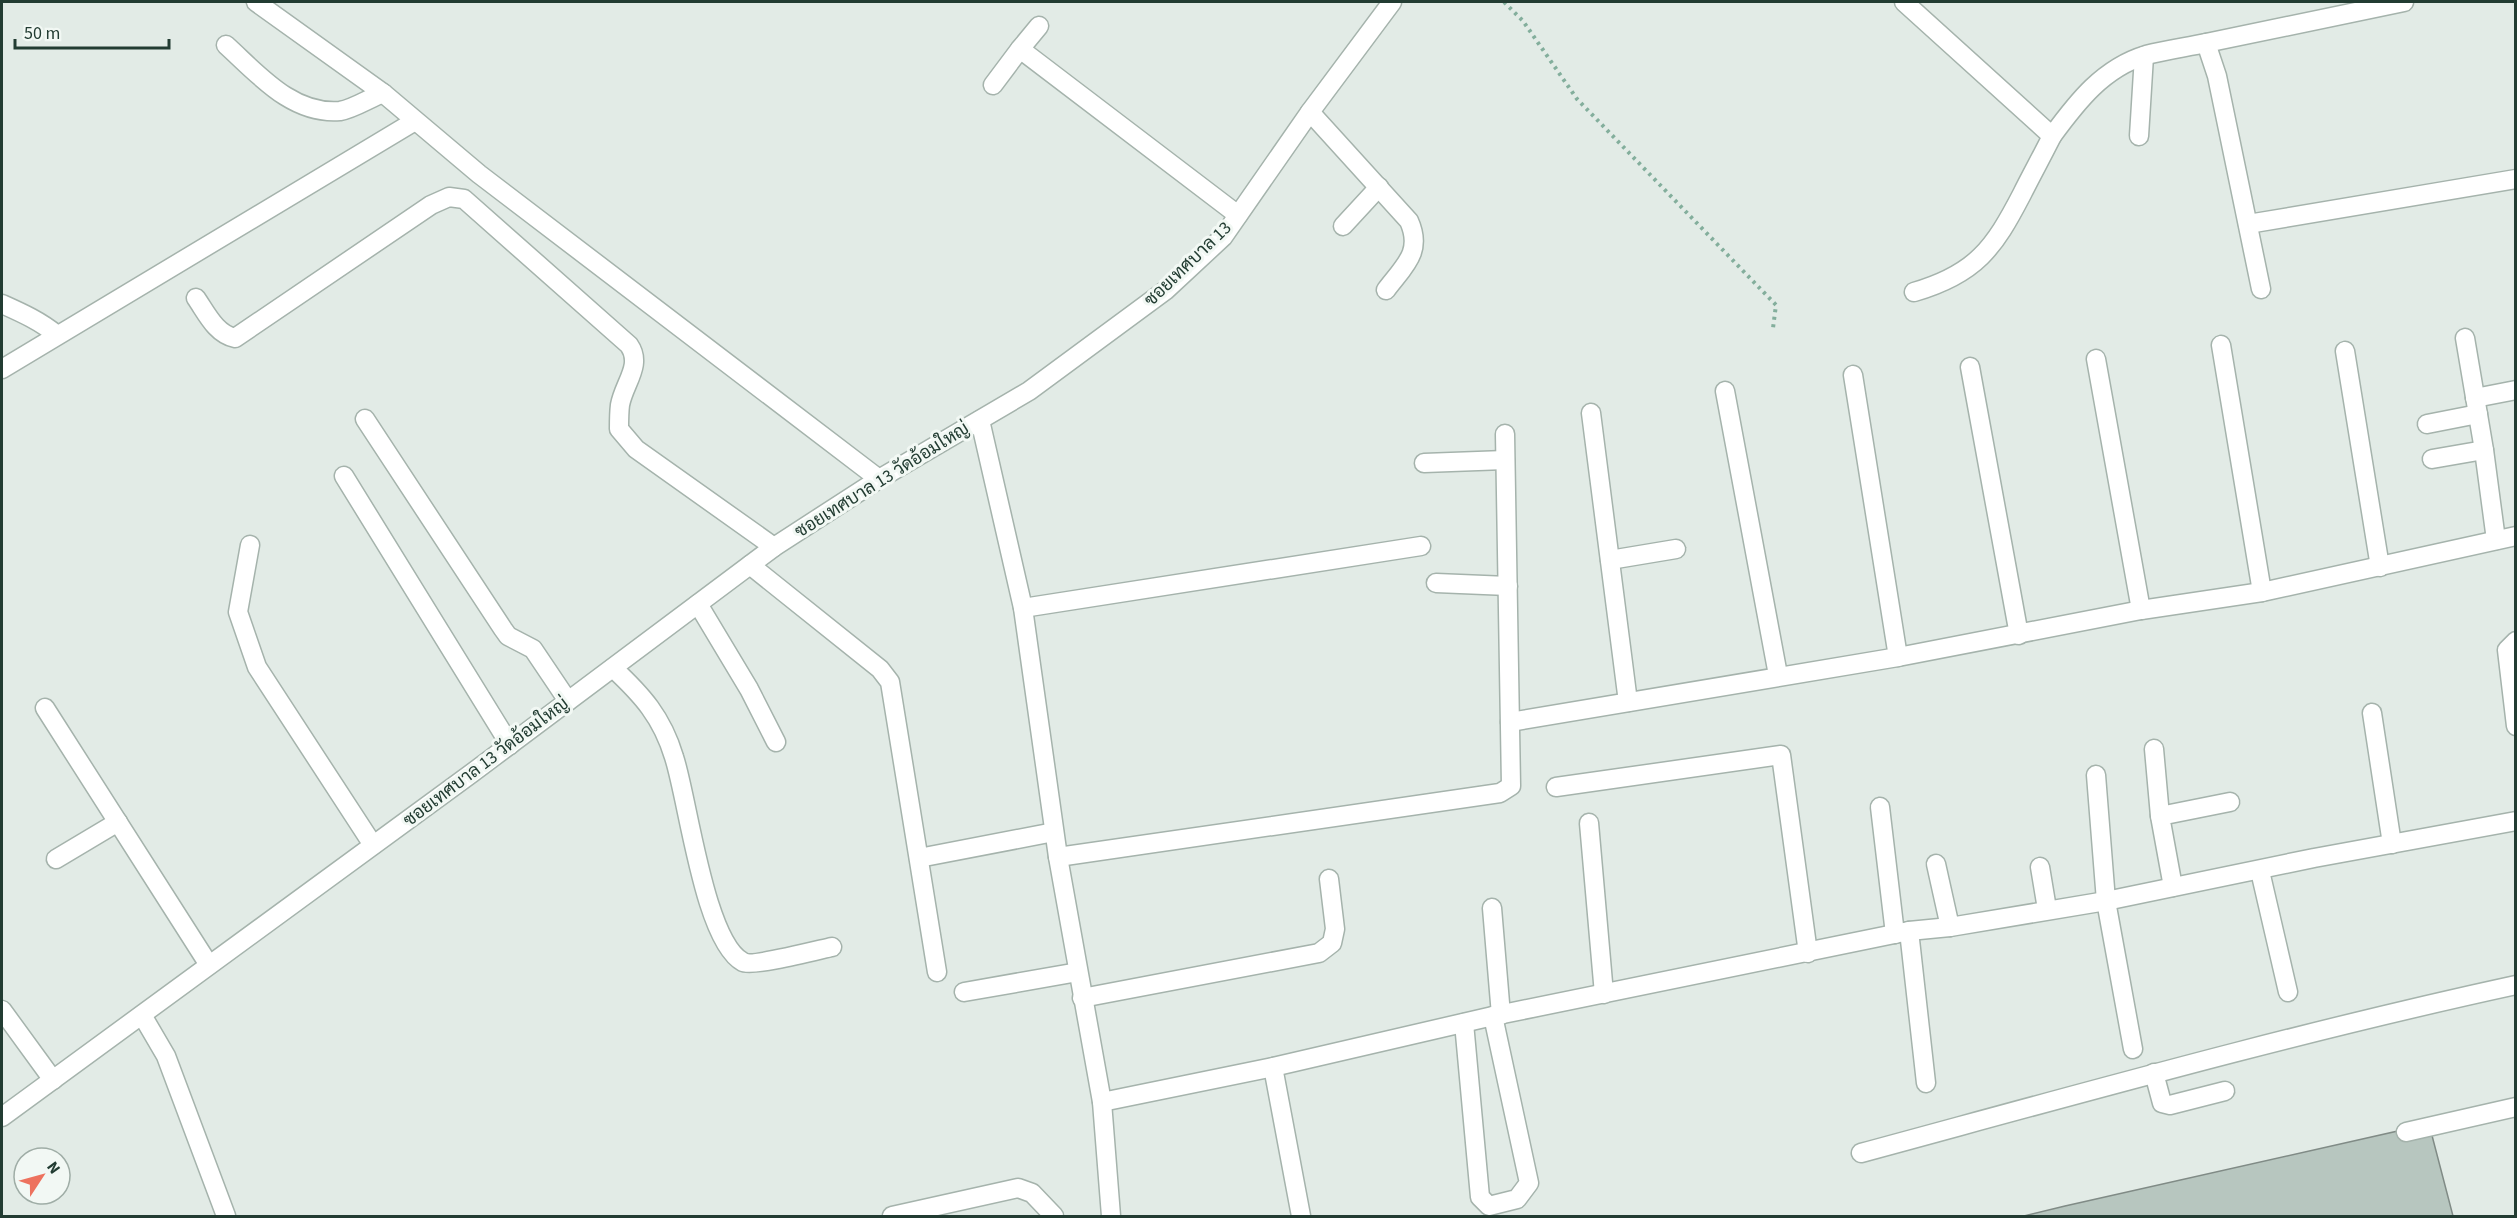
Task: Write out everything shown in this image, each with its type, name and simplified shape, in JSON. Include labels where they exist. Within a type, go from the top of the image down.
[{"type":"street","points":[[256,2],[383,93],[479,174],[879,479]]},
{"type":"street","name":"ซอยเทศบาล 13","points":[[980,420],[1029,391],[1166,290],[1222,237],[1310,112],[1392,2]]},
{"type":"street","points":[[1904,2],[2052,136]]},
{"type":"street","points":[[1914,292],[1940,285],[1960,274],[1986,252],[2002,233],[2052,136],[2088,90],[2106,75],[2145,56],[2404,2]]},
{"type":"street","points":[[993,84],[1039,26]]},
{"type":"street","points":[[2206,43],[2217,76],[2261,289]]},
{"type":"street","points":[[226,45],[284,96],[301,106],[340,111],[383,93]]},
{"type":"street","points":[[1020,49],[1238,215]]},
{"type":"street","points":[[2139,135],[2145,56]]},
{"type":"street","points":[[1310,112],[1409,221],[1416,235],[1414,253],[1386,290]]},
{"type":"street","points":[[2,369],[415,121]]},
{"type":"street","points":[[2248,224],[2516,179]]},
{"type":"street","points":[[1343,226],[1379,187]]},
{"type":"street","points":[[196,298],[216,327],[225,336],[235,338],[431,205],[449,197],[464,199],[629,345],[635,354],[634,365],[620,404],[619,429],[636,449],[774,547]]},
{"type":"street","points":[[2,304],[23,316],[39,320],[57,335]]},
{"type":"street","points":[[2465,338],[2496,540]]},
{"type":"street","points":[[2221,345],[2262,592]]},
{"type":"street","points":[[2345,351],[2380,567]]},
{"type":"street","points":[[2096,359],[2141,610]]},
{"type":"street","points":[[1970,367],[2019,634]]},
{"type":"street","points":[[1852,375],[1898,657]]},
{"type":"street","points":[[2427,424],[2516,390]]},
{"type":"street","points":[[1725,391],[1778,675]]},
{"type":"street","points":[[1591,413],[1628,702]]},
{"type":"street","points":[[365,419],[502,629],[508,636],[533,649],[568,701]]},
{"type":"street","points":[[980,420],[1023,608],[1054,832],[1102,1102],[1111,1216]]},
{"type":"street","name":"ซอยเทศบาล 13 วัดอ้อมใหญ่","points":[[2,1117],[510,745],[774,547],[879,479],[980,420]]},
{"type":"street","points":[[1058,857],[1500,793],[1511,786],[1505,434]]},
{"type":"street","points":[[2432,459],[2484,450]]},
{"type":"street","points":[[1424,463],[1505,460]]},
{"type":"street","points":[[344,476],[510,745]]},
{"type":"street","points":[[1510,722],[1778,675],[1898,657],[2141,610],[2262,592],[2516,536]]},
{"type":"street","points":[[250,545],[238,612],[257,667],[373,845]]},
{"type":"street","points":[[1023,608],[1421,546]]},
{"type":"street","points":[[1610,560],[1676,549]]},
{"type":"street","points":[[750,566],[880,669],[890,682],[937,972]]},
{"type":"street","points":[[1436,583],[1508,586]]},
{"type":"street","points":[[698,604],[749,689],[776,742]]},
{"type":"street","points":[[2516,640],[2507,650],[2516,726]]},
{"type":"street","points":[[613,668],[646,700],[674,755],[707,897],[723,938],[737,957],[750,964],[832,947]]},
{"type":"street","points":[[45,708],[209,965]]},
{"type":"street","points":[[2372,713],[2392,844]]},
{"type":"street","points":[[2154,749],[2160,816],[2173,887]]},
{"type":"street","points":[[1556,787],[1781,755],[1808,953]]},
{"type":"street","points":[[2096,775],[2106,901],[2133,1049]]},
{"type":"street","points":[[2160,816],[2230,802]]},
{"type":"street","points":[[1880,807],[1926,1083]]},
{"type":"street","points":[[1102,1102],[1273,1067],[1497,1016],[1902,933],[2106,901],[2516,821]]},
{"type":"street","points":[[56,859],[118,822]]},
{"type":"street","points":[[1589,823],[1604,994]]},
{"type":"street","points":[[919,858],[1054,832]]},
{"type":"street","points":[[1936,864],[1950,927]]},
{"type":"street","points":[[2040,867],[2047,909]]},
{"type":"street","points":[[2260,871],[2288,992]]},
{"type":"street","points":[[1082,998],[1319,953],[1332,943],[1335,930],[1329,879]]},
{"type":"street","points":[[1464,1023],[1479,1197],[1489,1206],[1516,1198],[1528,1183],[1497,1016],[1492,908]]},
{"type":"street","points":[[964,992],[1078,972]]},
{"type":"street","points":[[1862,1153],[2154,1073],[2418,1007],[2516,986]]},
{"type":"street","points":[[2,1010],[53,1080]]},
{"type":"street","points":[[142,1015],[166,1056],[226,1216]]},
{"type":"street","points":[[1273,1067],[1301,1216]]},
{"type":"street","points":[[2154,1073],[2162,1103],[2170,1105],[2225,1091]]},
{"type":"street","points":[[2389,1136],[2516,1107]]},
{"type":"street","points":[[892,1216],[1018,1188],[1032,1193],[1054,1216]]},
{"type":"path","points":[[1504,2],[1523,21],[1577,99],[1776,305],[1773,328]]},
{"type":"building","points":[[2429,1124],[2453,1216],[2024,1216],[2065,1206]]}]
